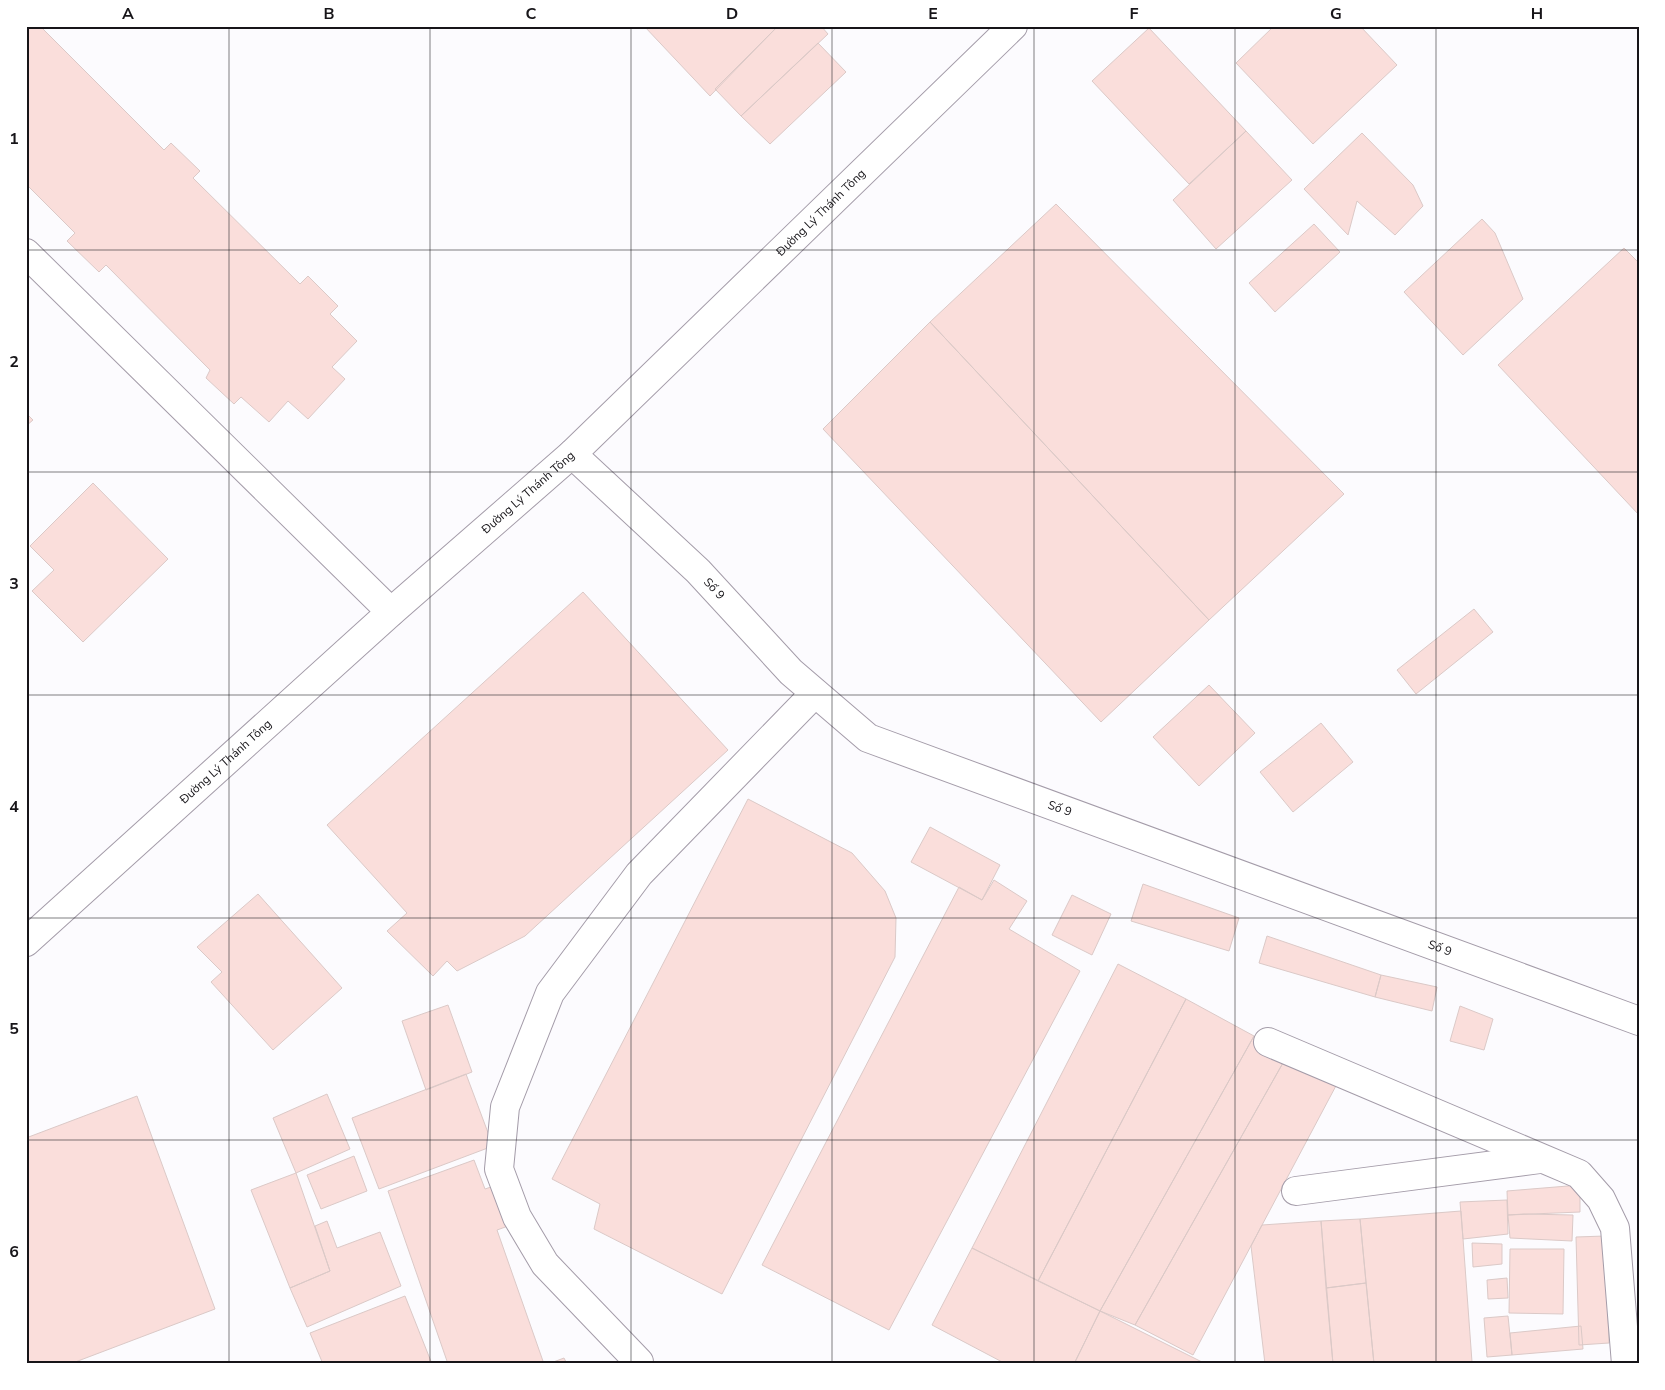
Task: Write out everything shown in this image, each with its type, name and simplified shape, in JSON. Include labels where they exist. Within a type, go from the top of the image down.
[{"type":"street","name":"Đường Lý Thánh Tông","points":[[26,942],[391,612],[572,454],[1013,26]]},
{"type":"street","points":[[26,252],[391,612]]},
{"type":"street","name":"Số 9","points":[[572,454],[698,572],[791,672],[868,738],[1639,1021]]},
{"type":"street","points":[[639,1362],[546,1264],[517,1217],[498,1169],[504,1107],[550,993],[597,929],[639,874],[815,693]]},
{"type":"street","points":[[1268,1042],[1579,1174],[1601,1199],[1614,1228],[1626,1364]]},
{"type":"street","points":[[1296,1191],[1541,1158]]},
{"type":"building","points":[[26,26],[40,26],[164,150],[171,143],[200,171],[193,178],[300,284],[308,276],[338,306],[330,314],[357,341],[332,367],[345,379],[308,419],[288,401],[269,422],[241,397],[234,404],[206,378],[210,370],[106,265],[99,272],[67,241],[75,233],[26,184]]},
{"type":"building","points":[[644,26],[778,26],[710,96]]},
{"type":"building","points":[[778,26],[821,26],[828,34],[741,116],[715,89]]},
{"type":"building","points":[[1274,26],[1360,26],[1397,65],[1313,144],[1236,63]]},
{"type":"building","points":[[1149,28],[1246,131],[1189,184],[1092,81]]},
{"type":"building","points":[[818,43],[846,72],[770,144],[741,116]]},
{"type":"building","points":[[1246,131],[1292,180],[1216,249],[1173,200]]},
{"type":"building","points":[[1362,133],[1413,185],[1423,206],[1395,235],[1357,201],[1348,235],[1304,189]]},
{"type":"building","points":[[1056,204],[1344,494],[1209,620],[930,322]]},
{"type":"building","points":[[1482,219],[1495,233],[1523,299],[1463,355],[1404,292]]},
{"type":"building","points":[[1314,224],[1340,252],[1275,312],[1249,283]]},
{"type":"building","points":[[1624,248],[1639,263],[1639,515],[1498,365]]},
{"type":"building","points":[[930,322],[1209,620],[1101,722],[823,429]]},
{"type":"building","points":[[26,413],[33,420],[26,426]]},
{"type":"building","points":[[93,483],[168,559],[83,642],[32,591],[54,570],[30,546]]},
{"type":"building","points":[[583,592],[728,750],[525,936],[457,971],[447,961],[433,976],[387,931],[407,913],[327,825]]},
{"type":"building","points":[[1474,609],[1493,632],[1416,694],[1397,670]]},
{"type":"building","points":[[1209,685],[1255,733],[1199,786],[1153,737]]},
{"type":"building","points":[[1321,723],[1353,762],[1293,812],[1260,772]]},
{"type":"building","points":[[748,799],[852,853],[885,891],[896,918],[895,957],[722,1294],[594,1229],[600,1204],[552,1179]]},
{"type":"building","points":[[930,827],[1000,865],[982,900],[911,862]]},
{"type":"building","points":[[994,880],[1027,901],[1009,929],[1080,971],[889,1330],[762,1265],[959,887],[982,900]]},
{"type":"building","points":[[1143,884],[1239,918],[1229,951],[1131,921]]},
{"type":"building","points":[[258,894],[342,988],[273,1050],[211,982],[222,972],[197,947]]},
{"type":"building","points":[[1072,895],[1111,914],[1092,955],[1052,935]]},
{"type":"building","points":[[1267,936],[1381,975],[1375,997],[1259,963]]},
{"type":"building","points":[[1118,964],[1186,999],[1038,1281],[972,1248]]},
{"type":"building","points":[[1381,975],[1437,987],[1432,1011],[1375,997]]},
{"type":"building","points":[[1186,999],[1254,1036],[1100,1311],[1038,1281]]},
{"type":"building","points":[[448,1005],[472,1072],[426,1090],[402,1021]]},
{"type":"building","points":[[1460,1006],[1493,1019],[1484,1050],[1450,1041]]},
{"type":"building","points":[[1254,1036],[1288,1054],[1135,1325],[1100,1311]]},
{"type":"building","points":[[1288,1054],[1338,1082],[1193,1355],[1135,1325]]},
{"type":"building","points":[[466,1074],[493,1146],[379,1189],[352,1118]]},
{"type":"building","points":[[327,1094],[350,1149],[296,1173],[273,1118]]},
{"type":"building","points":[[137,1096],[215,1309],[70,1364],[26,1364],[26,1138]]},
{"type":"building","points":[[354,1156],[367,1191],[321,1209],[307,1175]]},
{"type":"building","points":[[474,1160],[485,1189],[497,1185],[511,1225],[497,1230],[544,1364],[448,1364],[388,1191]]},
{"type":"building","points":[[296,1173],[330,1271],[290,1288],[251,1190]]},
{"type":"building","points":[[1580,1185],[1580,1212],[1508,1215],[1507,1191]]},
{"type":"building","points":[[1507,1200],[1508,1234],[1463,1239],[1460,1202]]},
{"type":"building","points":[[1461,1211],[1472,1362],[1374,1364],[1360,1219]]},
{"type":"building","points":[[1508,1215],[1573,1215],[1572,1241],[1510,1238]]},
{"type":"building","points":[[1360,1219],[1366,1283],[1326,1288],[1321,1221]]},
{"type":"building","points":[[327,1221],[337,1248],[380,1232],[401,1286],[307,1327],[290,1288],[330,1271],[315,1226]]},
{"type":"building","points":[[1321,1221],[1333,1364],[1265,1364],[1251,1246],[1262,1225]]},
{"type":"building","points":[[1605,1236],[1609,1343],[1579,1345],[1576,1237]]},
{"type":"building","points":[[1472,1243],[1502,1244],[1502,1264],[1473,1267]]},
{"type":"building","points":[[972,1248],[1100,1311],[1074,1364],[1006,1364],[932,1325]]},
{"type":"building","points":[[1510,1249],[1564,1249],[1563,1314],[1509,1313]]},
{"type":"building","points":[[1507,1278],[1508,1298],[1488,1299],[1487,1280]]},
{"type":"building","points":[[1366,1283],[1374,1364],[1333,1364],[1326,1288]]},
{"type":"building","points":[[405,1296],[432,1364],[323,1364],[310,1333]]},
{"type":"building","points":[[1100,1311],[1206,1364],[1074,1364]]},
{"type":"building","points":[[1508,1316],[1512,1355],[1487,1357],[1484,1318]]},
{"type":"building","points":[[1581,1326],[1583,1349],[1512,1355],[1510,1333]]},
{"type":"building","points":[[564,1358],[567,1364],[548,1364]]}]
